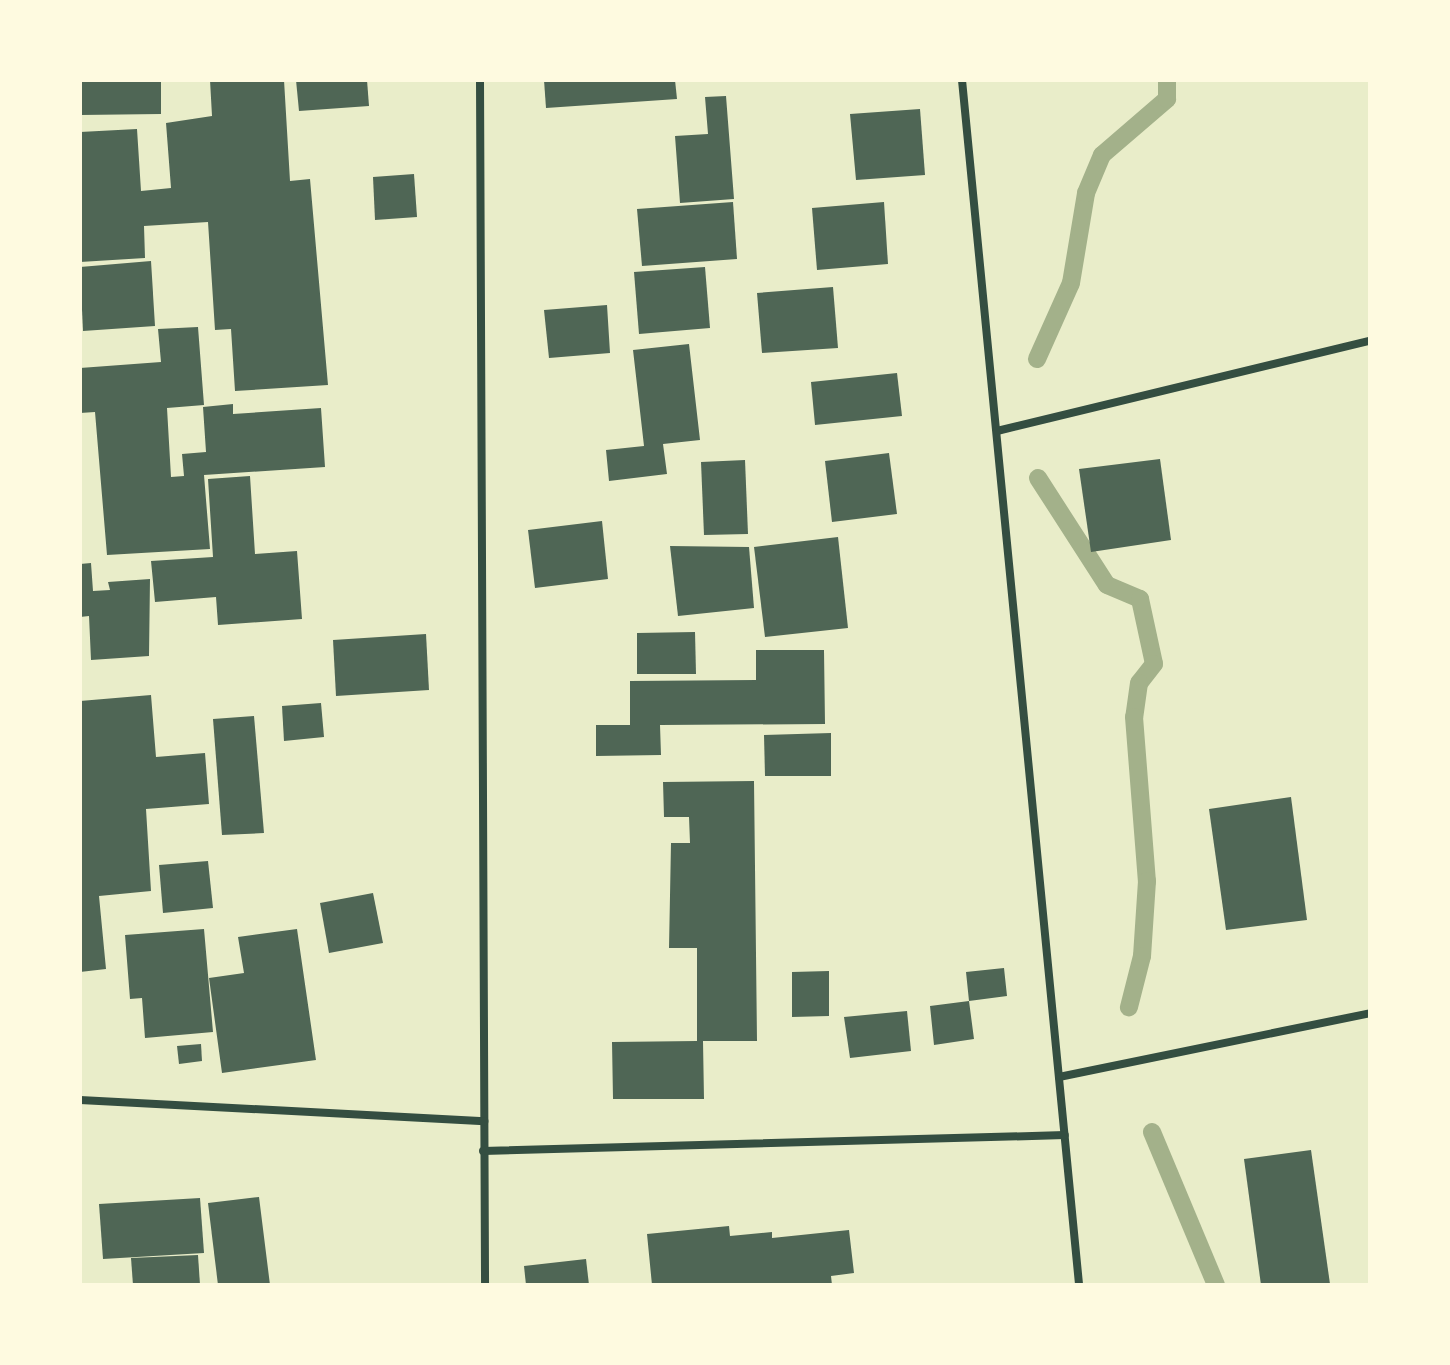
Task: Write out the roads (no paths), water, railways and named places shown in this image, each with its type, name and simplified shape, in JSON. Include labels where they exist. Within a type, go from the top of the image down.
[{"type":"street","points":[[480,80],[485,1285]]},
{"type":"street","points":[[962,80],[1079,1285]]},
{"type":"street","points":[[997,431],[1370,341]]},
{"type":"street","points":[[1059,1077],[1370,1013]]},
{"type":"street","points":[[80,1100],[484,1121]]},
{"type":"street","points":[[483,1151],[1065,1135]]},
{"type":"waterway","points":[[1037,359],[1071,283],[1086,193],[1102,155],[1167,99],[1167,80]]},
{"type":"waterway","points":[[1038,478],[1107,585],[1140,599],[1154,664],[1139,683],[1134,717],[1147,881],[1142,956],[1129,1007]]},
{"type":"waterway","points":[[1152,1132],[1216,1285]]}]
